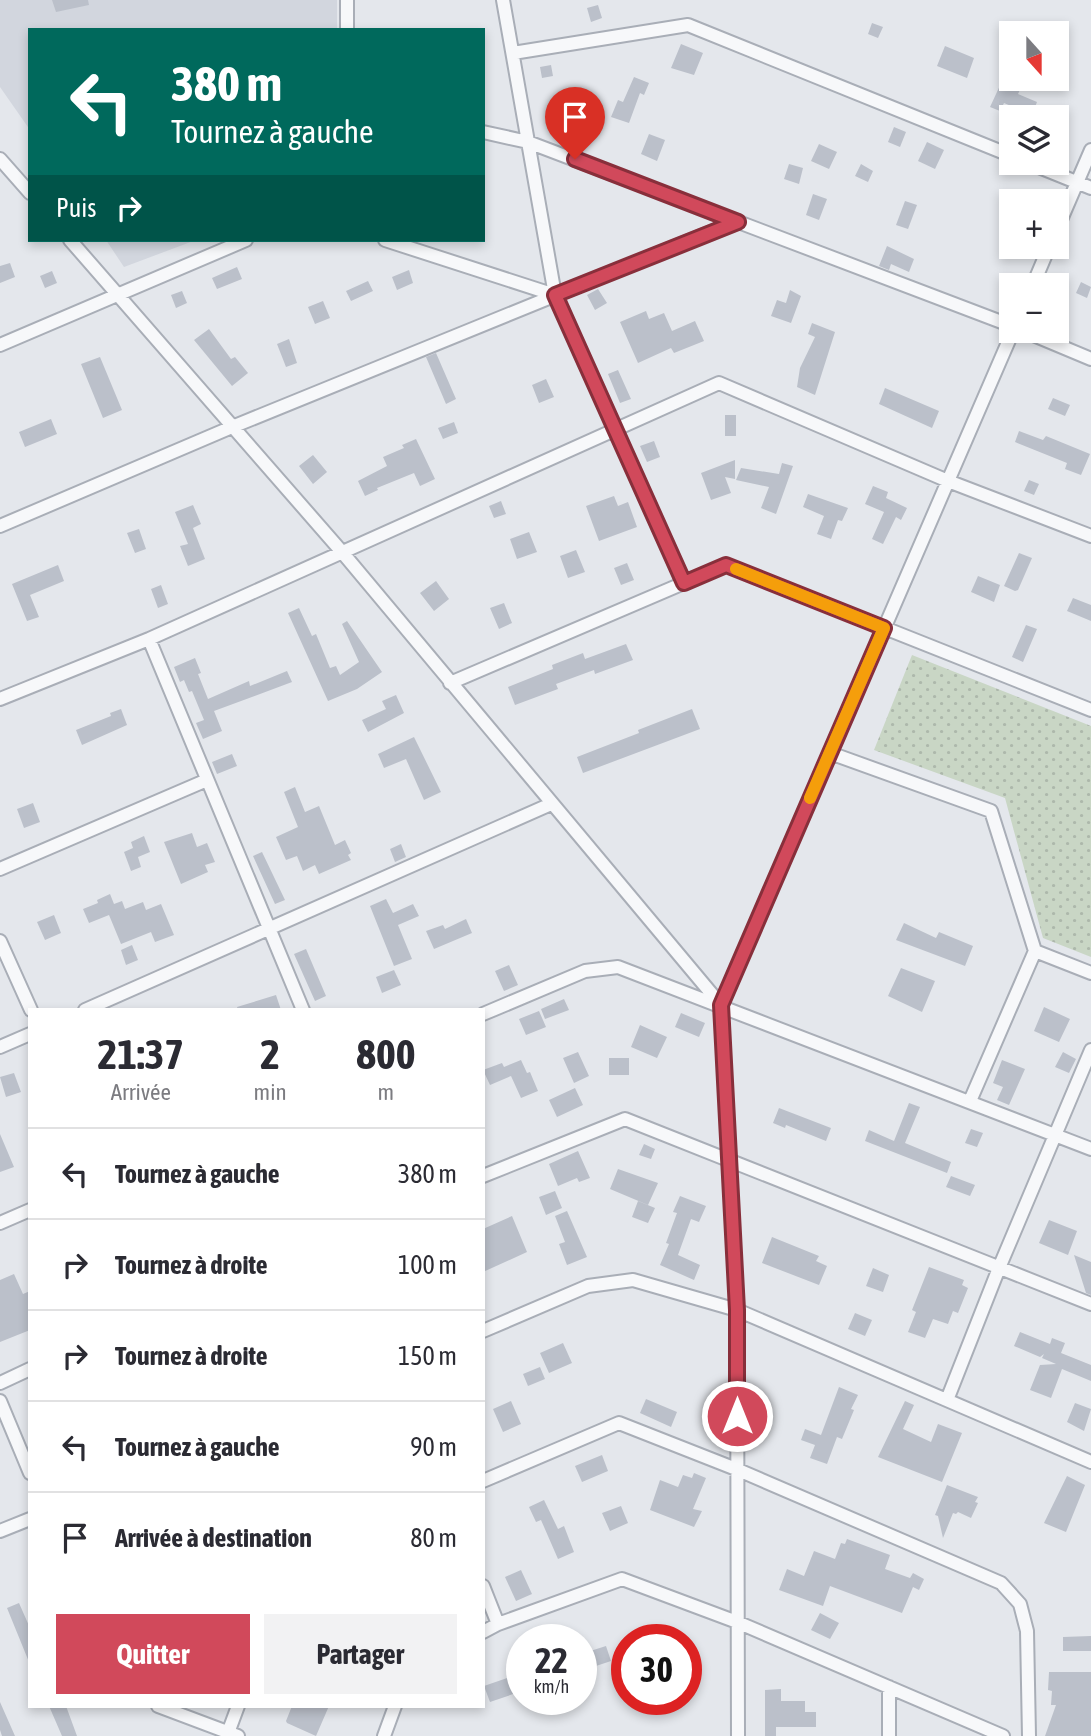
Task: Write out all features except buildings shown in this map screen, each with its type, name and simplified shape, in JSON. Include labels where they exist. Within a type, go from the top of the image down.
[{"type":"street","points":[[347,0],[347,28]]},
{"type":"street","points":[[503,0],[555,295],[684,583]]},
{"type":"street","points":[[513,53],[688,26],[999,151]]},
{"type":"street","points":[[485,132],[528,142],[999,321]]},
{"type":"street","points":[[1069,201],[1091,150]]},
{"type":"street","points":[[0,159],[28,192]]},
{"type":"street","points":[[1059,175],[1091,188]]},
{"type":"street","points":[[0,526],[232,427],[738,222]]},
{"type":"street","points":[[72,242],[342,552],[721,1005]]},
{"type":"street","points":[[0,345],[241,242]]},
{"type":"street","points":[[391,242],[555,295]]},
{"type":"street","points":[[738,1736],[737,1310],[721,1005],[1008,343]]},
{"type":"street","points":[[1053,343],[1091,359]]},
{"type":"street","points":[[0,699],[149,639],[719,383],[948,481],[1091,536]]},
{"type":"street","points":[[450,683],[726,565],[1091,710]]},
{"type":"street","points":[[149,639],[302,1008]]},
{"type":"street","points":[[830,753],[991,811],[1035,951],[970,1101]]},
{"type":"street","points":[[0,869],[207,780]]},
{"type":"street","points":[[90,1008],[551,804]]},
{"type":"street","points":[[0,941],[30,1008]]},
{"type":"street","points":[[1035,951],[1091,973]]},
{"type":"street","points":[[485,1013],[585,971],[618,967],[1091,1149]]},
{"type":"street","points":[[0,1047],[28,1035]]},
{"type":"street","points":[[947,1400],[999,1268],[1091,1050]]},
{"type":"street","points":[[485,1175],[625,1119],[1091,1304]]},
{"type":"street","points":[[0,1223],[28,1211]]},
{"type":"street","points":[[485,1330],[588,1286],[633,1280],[737,1310],[1091,1462]]},
{"type":"street","points":[[0,1383],[28,1371]]},
{"type":"street","points":[[0,1401],[28,1468]]},
{"type":"street","points":[[485,1479],[619,1423],[736,1469],[1001,1583],[1020,1604],[1027,1631],[1029,1736]]},
{"type":"street","points":[[0,1531],[28,1520]]},
{"type":"street","points":[[485,1631],[622,1579],[737,1622],[1003,1736]]},
{"type":"street","points":[[485,1591],[498,1624]]},
{"type":"street","points":[[889,1687],[890,1736]]},
{"type":"street","points":[[163,1708],[233,1734],[238,1708]]},
{"type":"street","points":[[384,1736],[394,1708]]},
{"type":"shaded area","points":[[0,0],[337,0],[337,28],[28,28],[28,127],[0,87]]},
{"type":"shaded area","points":[[107,242],[191,242],[124,267]]},
{"type":"green space","points":[[912,655],[1091,726],[1091,957],[1043,938],[1005,798],[874,750]]},
{"type":"slow traffic","points":[[736,569],[884,628],[810,798]]},
{"type":"route","points":[[575,159],[738,222],[555,295],[684,583],[726,565],[884,628],[721,1005],[737,1310],[737,1416]]}]
